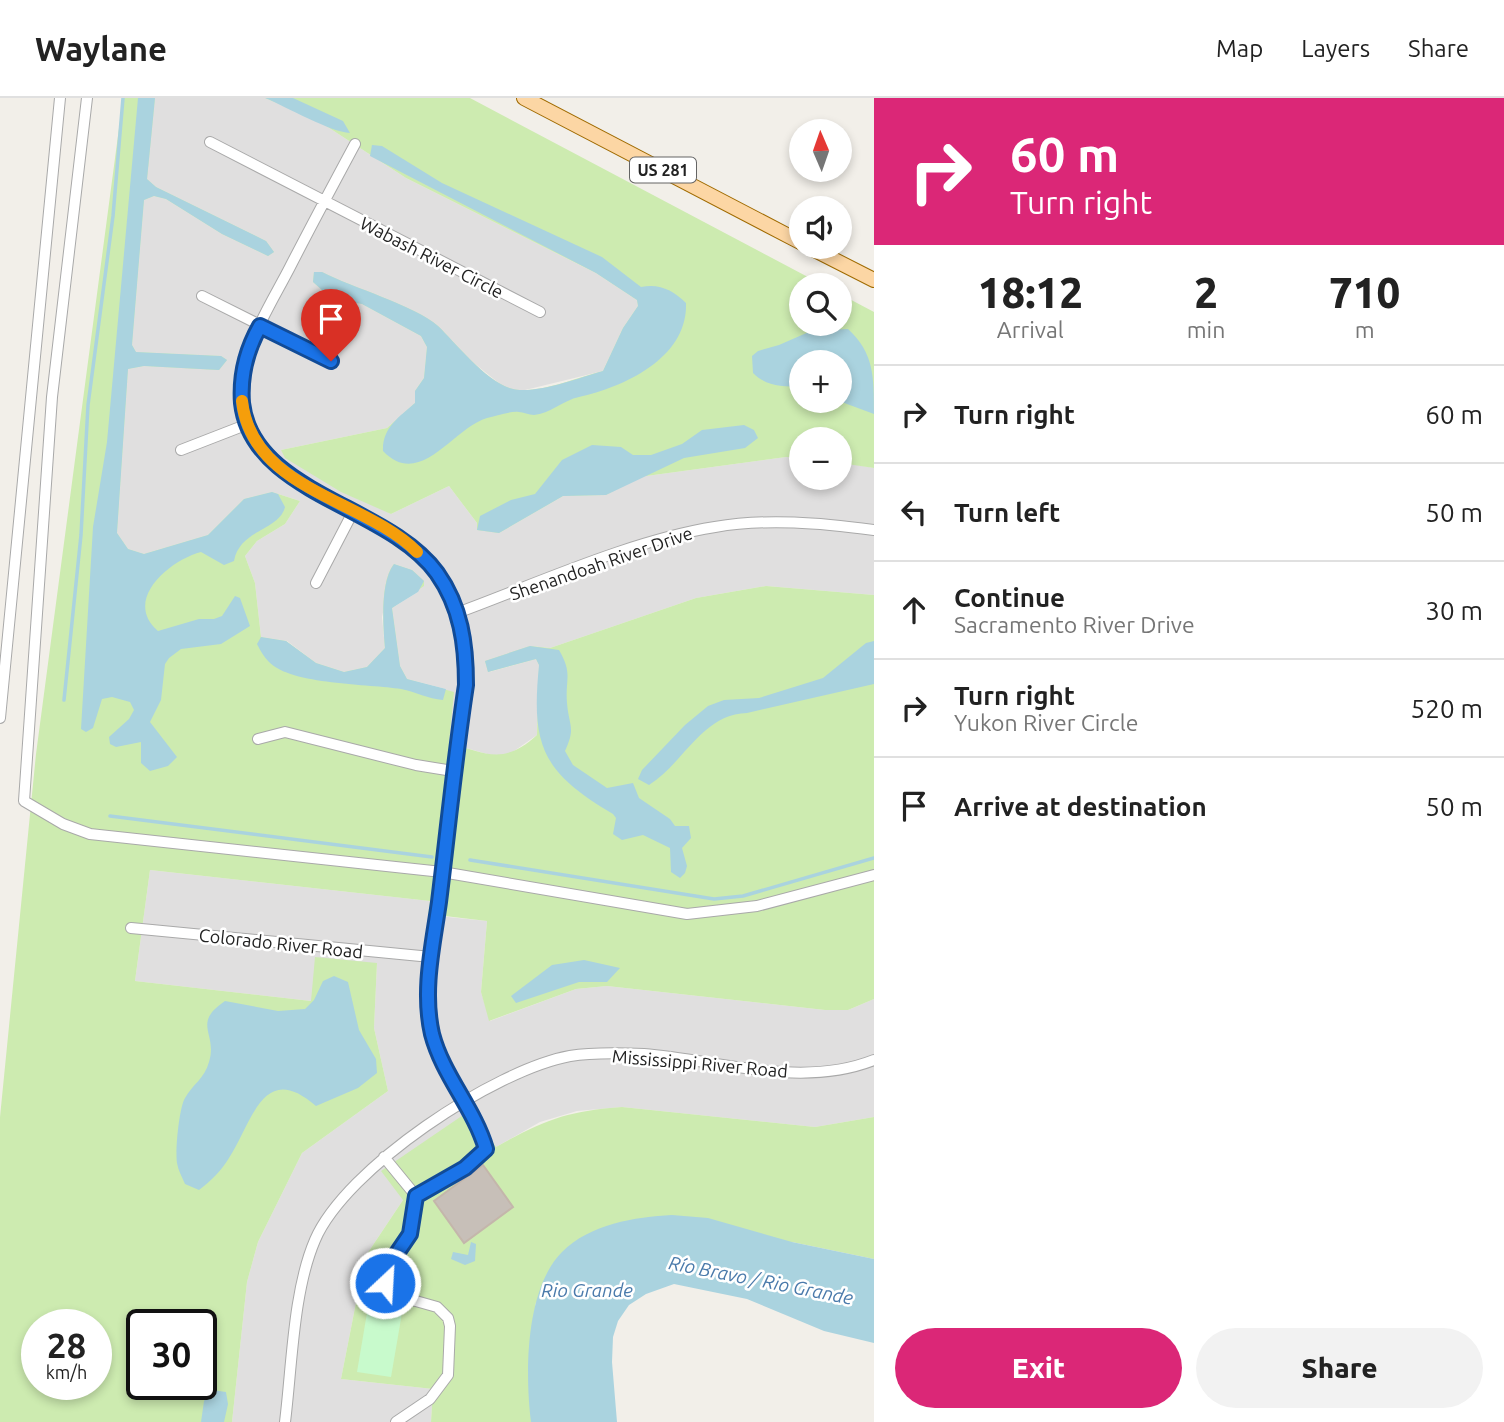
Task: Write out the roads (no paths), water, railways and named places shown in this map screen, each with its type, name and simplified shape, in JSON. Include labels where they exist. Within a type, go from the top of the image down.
[{"type":"main road","name":"US 281","points":[[524,98],[789,236]]},
{"type":"main road","points":[[832,259],[874,281]]},
{"type":"street","points":[[0,718],[60,98]]},
{"type":"street","points":[[87,98],[52,397],[24,801],[62,824],[90,834],[442,872],[687,915],[757,906],[874,875]]},
{"type":"street","name":"Wabash River Circle","points":[[210,142],[540,313]]},
{"type":"street","points":[[355,144],[260,326],[250,348],[242,384],[248,424],[262,450],[279,467],[384,526],[429,564],[457,614],[466,652],[466,685],[453,771],[428,992],[433,1036],[463,1104],[480,1127],[486,1149],[465,1168],[416,1196]]},
{"type":"street","points":[[202,296],[331,361]]},
{"type":"street","points":[[181,450],[248,424]]},
{"type":"street","points":[[316,583],[354,510]]},
{"type":"street","name":"Shenandoah River Drive","points":[[457,614],[670,536],[715,527],[803,522],[874,530]]},
{"type":"street","points":[[257,739],[285,732],[416,765],[453,771]]},
{"type":"street","name":"Colorado River Road","points":[[131,928],[431,957]]},
{"type":"street","name":"Mississippi River Road","points":[[285,1422],[300,1297],[315,1239],[341,1198],[384,1157],[463,1104],[510,1076],[570,1056],[642,1054],[702,1060],[748,1070],[819,1072],[856,1067],[874,1060]]},
{"type":"street","points":[[384,1157],[416,1196],[410,1234],[391,1262],[385,1283],[391,1294],[443,1311],[450,1326],[448,1375],[430,1399],[396,1422]]},
{"type":"water","points":[[138,98],[155,98],[147,179],[156,187],[266,241],[274,252],[268,256],[222,234],[166,199],[154,196],[144,200],[132,345],[136,352],[221,356],[227,360],[219,370],[144,366],[128,369],[117,533],[128,549],[144,554],[208,535],[244,499],[272,492],[278,494],[285,507],[275,521],[244,542],[234,561],[224,565],[201,552],[189,556],[164,572],[148,594],[145,607],[148,619],[158,631],[199,619],[222,616],[235,596],[240,598],[250,626],[221,644],[181,649],[169,658],[165,664],[161,700],[150,722],[177,757],[168,766],[150,771],[141,763],[141,742],[116,747],[110,744],[109,737],[129,719],[134,710],[130,702],[112,697],[102,699],[93,728],[86,732],[81,729],[93,527],[107,442]]},
{"type":"water","points":[[265,98],[293,98],[343,121],[350,133],[320,124]]},
{"type":"water","points":[[372,145],[382,146],[442,183],[602,257],[641,287],[660,287],[676,294],[686,303],[684,322],[676,339],[665,354],[650,367],[615,386],[573,399],[540,414],[515,412],[487,418],[474,424],[423,460],[410,464],[397,461],[383,451],[383,443],[388,429],[415,403],[415,391],[424,378],[427,347],[421,336],[362,304],[331,298],[313,282],[314,272],[322,272],[427,318],[487,375],[509,388],[520,390],[551,386],[603,371],[623,328],[638,306],[637,300],[596,273],[370,156]]},
{"type":"water","points":[[852,333],[863,347],[871,366],[874,414],[852,406],[852,350],[789,350],[789,386],[758,378],[753,373],[752,356],[758,351],[800,336],[852,336]]},
{"type":"water","points":[[744,425],[754,430],[758,438],[745,448],[684,458],[606,495],[563,496],[499,533],[477,530],[480,516],[511,500],[535,494],[562,460],[592,445],[621,447],[633,455],[651,455],[682,444],[702,430]]},
{"type":"water","points":[[394,564],[412,570],[424,581],[418,592],[392,608],[400,666],[407,679],[446,689],[443,700],[401,689],[295,675],[280,670],[264,656],[257,644],[261,637],[286,641],[316,663],[344,672],[367,667],[385,648],[384,593]]},
{"type":"water","points":[[874,641],[874,684],[731,715],[705,730],[673,765],[649,785],[638,779],[642,770],[685,725],[708,706],[724,700],[759,698],[823,678],[866,643]]},
{"type":"water","points":[[530,646],[559,650],[566,665],[571,732],[565,751],[573,765],[607,788],[633,783],[639,798],[670,819],[675,826],[689,826],[691,838],[682,848],[687,866],[680,878],[671,872],[670,848],[643,835],[622,840],[613,834],[616,818],[613,814],[589,799],[556,770],[540,737],[537,717],[539,665],[536,659],[488,672],[485,661]]},
{"type":"water","points":[[584,960],[620,968],[607,982],[579,982],[516,1003],[511,996],[552,965]]},
{"type":"water","points":[[334,976],[348,982],[359,1030],[376,1059],[377,1073],[358,1088],[316,1106],[298,1094],[283,1090],[272,1092],[253,1113],[216,1176],[199,1190],[185,1184],[177,1163],[179,1120],[185,1098],[205,1073],[209,1062],[209,1016],[225,1001],[278,1011],[305,1009],[314,1000],[323,981]]},
{"type":"water","name":"Rio Grande","points":[[672,1215],[708,1218],[792,1242],[874,1259],[874,1343],[824,1331],[747,1299],[674,1284],[646,1294],[629,1305],[618,1321],[613,1337],[612,1362],[617,1422],[531,1422],[528,1380],[530,1333],[534,1309],[550,1268],[573,1242],[599,1229],[628,1220]]},
{"type":"water","points":[[471,1242],[476,1244],[475,1261],[465,1265],[451,1259],[453,1252],[468,1255]]},
{"type":"water","points":[[217,1391],[226,1392],[228,1404],[224,1422],[201,1422],[204,1401],[217,1400]]},
{"type":"waterway","points":[[64,700],[81,535],[88,405],[113,216],[123,98]]},
{"type":"waterway","points":[[110,816],[432,857]]},
{"type":"waterway","points":[[470,860],[714,899],[743,896],[874,858]]},
{"type":"water label","name":"Río Bravo / Rio Grande","points":[[761,1280]]}]
